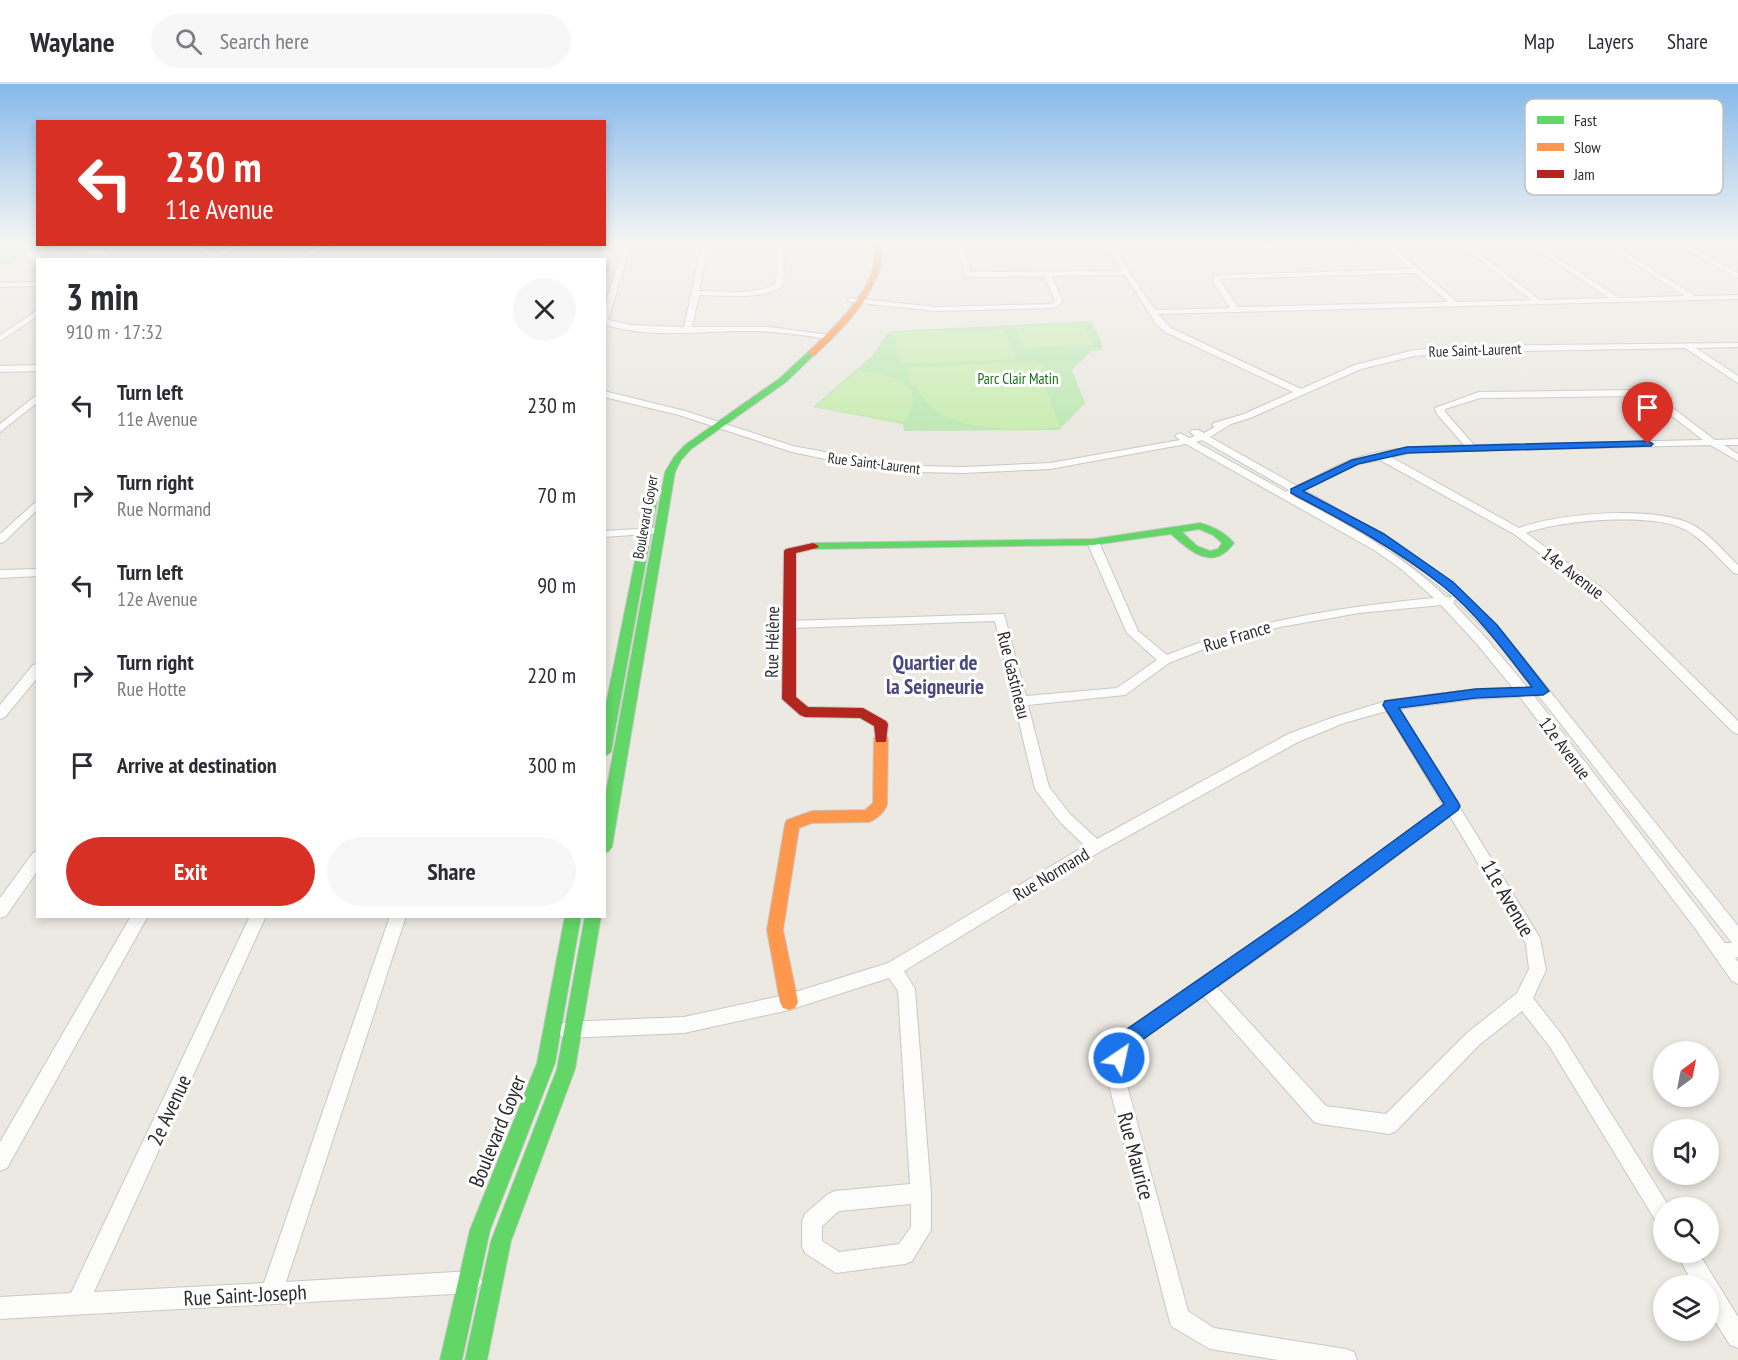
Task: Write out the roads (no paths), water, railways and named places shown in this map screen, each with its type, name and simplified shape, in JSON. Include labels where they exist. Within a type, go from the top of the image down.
[{"type":"street","points":[[688,329],[693,304]]},
{"type":"street","name":"Boulevard Goyer","points":[[606,743],[652,532],[673,465],[685,449],[713,423],[794,371],[853,304]]},
{"type":"street","points":[[888,304],[936,309],[1053,306],[1057,304]]},
{"type":"street","points":[[1147,304],[1159,322],[1168,330],[1300,392]]},
{"type":"street","points":[[1231,304],[1235,309]]},
{"type":"street","points":[[1153,312],[1434,304]]},
{"type":"street","points":[[0,339],[36,313]]},
{"type":"street","points":[[606,319],[616,326],[760,329],[824,336]]},
{"type":"street","name":"Rue Saint-Laurent","points":[[606,394],[671,410],[772,444],[820,456],[878,465],[937,470],[995,470],[1053,466],[1150,448],[1218,430],[1226,424],[1365,364],[1431,351],[1738,345]]},
{"type":"street","points":[[1687,346],[1738,380]]},
{"type":"street","points":[[0,369],[36,368]]},
{"type":"street","points":[[1471,447],[1440,412],[1440,408],[1479,395],[1642,394],[1656,399],[1713,443],[1738,458]]},
{"type":"street","points":[[0,429],[36,399]]},
{"type":"street","name":"12e Avenue","points":[[1198,434],[1387,554],[1446,601],[1480,638],[1738,976]]},
{"type":"street","name":"12e Avenue","points":[[1184,438],[1394,545],[1440,578],[1464,599],[1500,637],[1738,938]]},
{"type":"street","points":[[1290,494],[1348,465],[1379,455],[1416,449],[1738,442]]},
{"type":"street","points":[[1713,443],[1716,450],[1738,467]]},
{"type":"street","name":"14e Avenue","points":[[1379,455],[1518,532],[1602,594],[1738,729]]},
{"type":"street","points":[[0,540],[36,505]]},
{"type":"street","points":[[1518,532],[1544,524],[1573,520],[1652,518],[1671,520],[1689,527],[1738,571]]},
{"type":"street","name":"Rue Hélène","points":[[789,1002],[776,930],[792,824],[812,817],[869,816],[880,805],[881,724],[863,713],[806,712],[789,699],[791,624],[789,551],[806,546],[1093,542],[1173,529]]},
{"type":"street","points":[[606,534],[652,532]]},
{"type":"street","name":"Boulevard Goyer","points":[[606,834],[652,532]]},
{"type":"street","points":[[1093,542],[1133,633],[1165,660]]},
{"type":"street","points":[[0,574],[36,572]]},
{"type":"street","name":"Rue France","points":[[1021,701],[1120,692],[1165,660],[1208,643],[1279,623],[1359,609],[1464,599]]},
{"type":"street","name":"Rue Gastineau","points":[[791,624],[1000,617],[1042,789],[1065,818],[1096,847]]},
{"type":"street","points":[[0,714],[36,670]]},
{"type":"street","name":"Rue Normand","points":[[552,1030],[684,1025],[789,1002],[893,969],[1096,847],[1293,738],[1339,720],[1390,705],[1476,694],[1543,691]]},
{"type":"street","name":"11e Avenue","points":[[1390,705],[1534,943],[1538,970],[1523,999]]},
{"type":"street","name":"Rue Maurice","points":[[1346,1360],[1210,1338],[1179,1318],[1114,1074],[1123,1042],[1205,986],[1453,806]]},
{"type":"street","points":[[0,911],[36,860]]},
{"type":"street","points":[[0,1161],[139,918]]},
{"type":"street","name":"2e Avenue","points":[[78,1303],[257,918]]},
{"type":"street","points":[[271,1294],[397,918]]},
{"type":"street","name":"Boulevard Goyer","points":[[451,1360],[480,1230],[543,1074],[573,918]]},
{"type":"street","points":[[476,1360],[491,1282],[507,1224],[564,1078],[592,918]]},
{"type":"street","points":[[1720,951],[1738,950]]},
{"type":"street","points":[[893,969],[906,989],[921,1193],[921,1230],[905,1254],[836,1263],[812,1246],[812,1221],[835,1201],[921,1193]]},
{"type":"street","points":[[1205,986],[1321,1115],[1389,1124],[1473,1039],[1523,999],[1556,1041],[1653,1198]]},
{"type":"street","name":"Rue Saint-Joseph","points":[[0,1308],[491,1282]]},
{"type":"street","points":[[1719,1306],[1738,1337]]},
{"type":"district","name":"Quartier de la Seigneurie","points":[[935,674]]},
{"type":"park label","name":"Parc Clair Matin","points":[[1018,378]]}]
